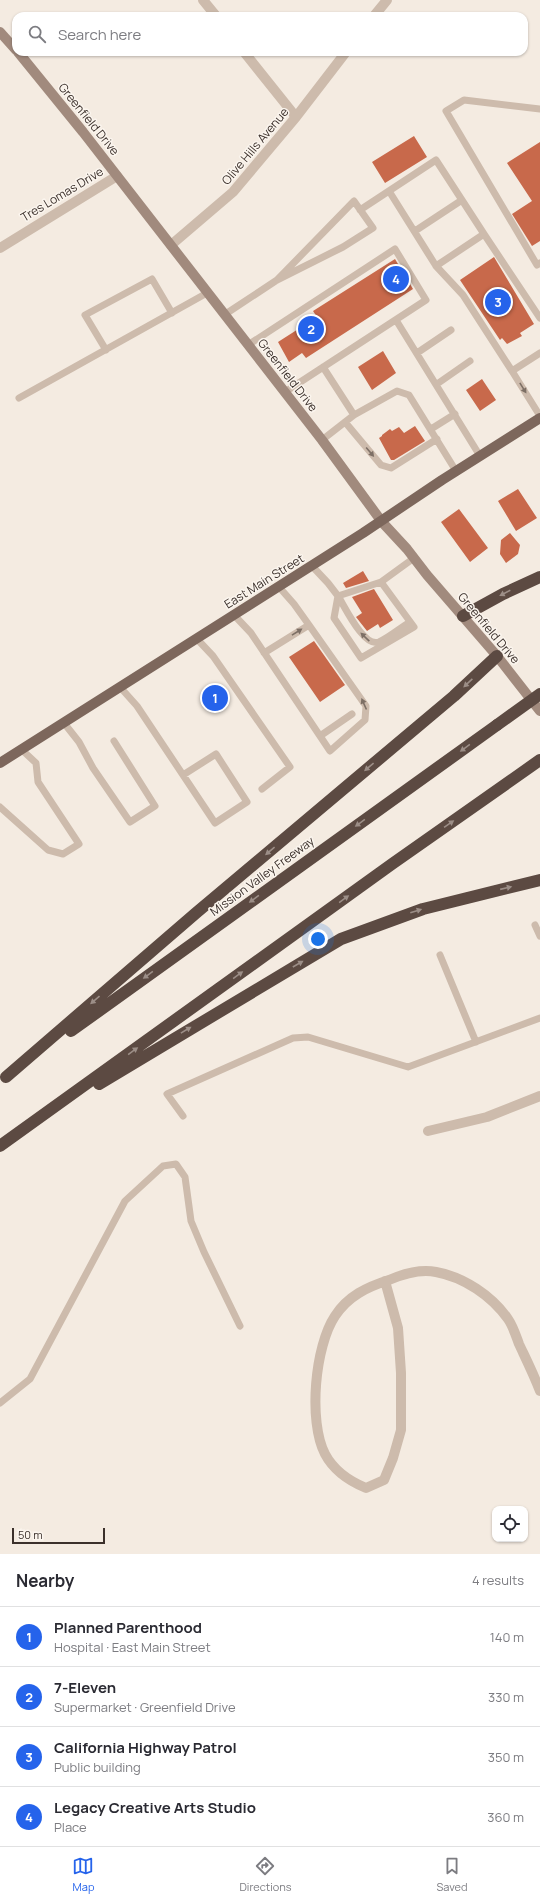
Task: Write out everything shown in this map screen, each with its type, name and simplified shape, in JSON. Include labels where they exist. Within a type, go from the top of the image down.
[{"type":"highway","points":[[463,616],[503,594],[540,577]]},
{"type":"highway","points":[[3,1079],[454,696],[496,656]]},
{"type":"highway","name":"Mission Valley Freeway","points":[[3,1079],[540,694]]},
{"type":"highway","points":[[0,1146],[386,868],[536,763]]},
{"type":"highway","points":[[10,1139],[163,1044],[340,939],[422,909],[540,880]]},
{"type":"main road","points":[[0,32],[4,42]]},
{"type":"main road","name":"Greenfield Drive","points":[[21,56],[117,176],[285,392],[382,522],[463,616],[540,711]]},
{"type":"main road","name":"East Main Street","points":[[0,763],[382,522],[456,471],[540,417]]},
{"type":"street","points":[[203,0],[213,12]]},
{"type":"street","points":[[377,12],[387,0]]},
{"type":"street","points":[[247,56],[296,117]]},
{"type":"street","name":"Olive Hills Avenue","points":[[170,245],[233,192],[296,117],[343,56]]},
{"type":"street","name":"Tres Lomas Drive","points":[[0,248],[117,176]]},
{"type":"street","points":[[428,1131],[487,1117],[540,1096]]},
{"type":"street","points":[[385,1281],[398,1328],[401,1373],[401,1430],[393,1458],[384,1480],[366,1488],[356,1484],[337,1470],[322,1446],[317,1427],[316,1370],[324,1338],[335,1315],[358,1293],[374,1284],[407,1273],[436,1271],[462,1281],[487,1296],[508,1320],[540,1391]]},
{"type":"lane","points":[[540,109],[464,100],[446,111],[537,266],[540,263]]},
{"type":"lane","points":[[360,210],[436,160],[540,318]]},
{"type":"lane","points":[[389,191],[436,266],[463,295],[540,417]]},
{"type":"lane","points":[[415,231],[462,200]]},
{"type":"lane","points":[[224,315],[278,280],[343,247],[373,228],[354,201],[278,280]]},
{"type":"lane","points":[[436,266],[484,234]]},
{"type":"lane","points":[[248,345],[395,249],[426,300],[285,392]]},
{"type":"lane","points":[[106,350],[85,315],[152,279],[172,313]]},
{"type":"lane","points":[[19,398],[208,293]]},
{"type":"lane","points":[[396,320],[437,384],[480,456]]},
{"type":"lane","points":[[417,353],[451,330]]},
{"type":"lane","points":[[512,371],[540,353]]},
{"type":"lane","points":[[437,384],[470,361]]},
{"type":"lane","points":[[323,367],[354,415]]},
{"type":"lane","points":[[322,440],[354,415],[397,391],[404,392],[409,395],[456,471]]},
{"type":"lane","points":[[431,429],[455,414]]},
{"type":"lane","points":[[345,422],[381,465],[391,468],[437,440]]},
{"type":"lane","points":[[338,596],[381,582],[414,558]]},
{"type":"lane","points":[[312,566],[338,596],[363,637],[371,642],[378,642],[410,622]]},
{"type":"lane","points":[[338,596],[334,618],[361,658],[414,627],[381,582]]},
{"type":"lane","points":[[234,615],[251,633],[330,751],[365,720],[366,706],[294,604],[279,587]]},
{"type":"lane","points":[[264,653],[308,625]]},
{"type":"lane","points":[[197,639],[214,656],[290,767],[262,789]]},
{"type":"lane","points":[[120,687],[137,706],[183,775],[215,823],[247,802],[216,754],[183,775]]},
{"type":"lane","points":[[320,736],[352,714]]},
{"type":"lane","points":[[64,723],[79,742],[93,768],[130,822],[155,806],[114,741]]},
{"type":"lane","points":[[0,806],[48,850],[63,854],[79,844],[38,782],[36,763],[21,749]]},
{"type":"lane","points":[[535,925],[540,936]]},
{"type":"lane","points":[[440,954],[476,1042]]},
{"type":"lane","points":[[183,1116],[168,1094],[293,1038],[308,1037],[408,1067],[540,1018]]},
{"type":"lane","points":[[0,1403],[30,1379],[125,1201],[163,1166],[176,1164],[184,1177],[191,1222],[240,1326]]},
{"type":"building","points":[[414,136],[427,157],[385,183],[372,162]]},
{"type":"building","points":[[540,142],[540,241],[532,246],[512,214],[532,201],[507,163]]},
{"type":"building","points":[[494,257],[534,324],[520,333],[522,336],[507,344],[502,338],[500,340],[460,280]]},
{"type":"building","points":[[395,259],[413,289],[306,358],[302,353],[289,362],[278,342],[317,317],[313,311]]},
{"type":"building","points":[[383,351],[396,373],[372,390],[358,367]]},
{"type":"building","points":[[482,379],[496,400],[480,411],[466,390]]},
{"type":"building","points":[[415,426],[425,441],[394,460],[391,460],[379,438],[390,429],[392,431],[399,427],[404,433]]},
{"type":"building","points":[[518,489],[537,518],[516,531],[498,501]]},
{"type":"building","points":[[459,509],[488,548],[470,562],[441,522]]},
{"type":"building","points":[[510,533],[520,545],[518,554],[506,563],[500,554],[501,540]]},
{"type":"building","points":[[363,571],[369,581],[346,588],[343,583]]},
{"type":"building","points":[[374,589],[393,620],[380,628],[378,624],[367,631],[356,617],[362,613],[352,597]]},
{"type":"building","points":[[314,641],[345,685],[320,702],[289,657]]},
{"type":"place","name":"Legacy Creative Arts Studio","points":[[396,279]]},
{"type":"place","name":"California Highway Patrol","points":[[498,302]]},
{"type":"place","name":"7-Eleven","points":[[311,329]]},
{"type":"place","name":"Planned Parenthood","points":[[215,698]]}]
